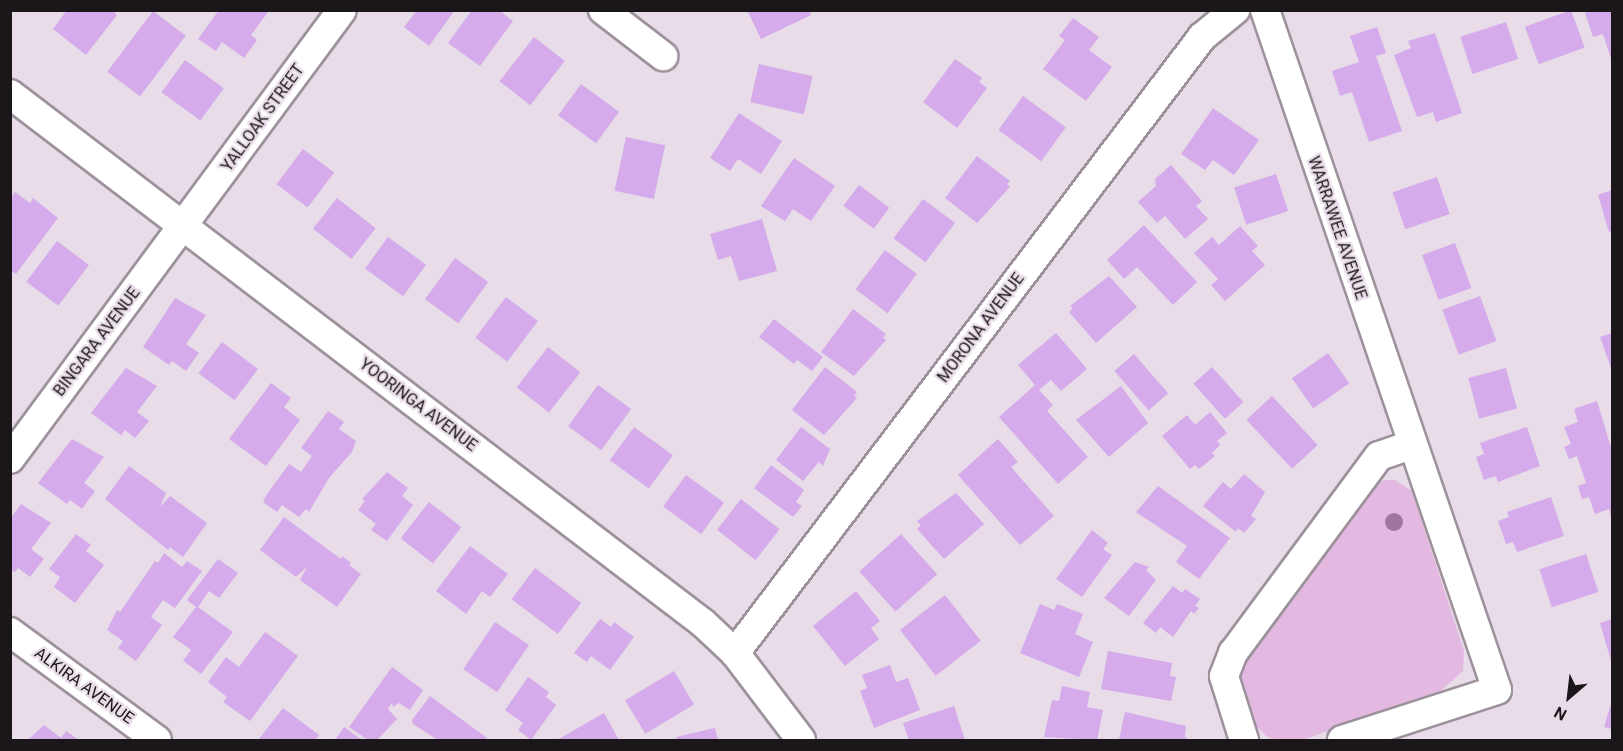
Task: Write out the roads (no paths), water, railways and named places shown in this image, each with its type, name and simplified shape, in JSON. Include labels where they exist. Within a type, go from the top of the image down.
[{"type":"street","name":"YALLOAK STREET","points":[[184,225],[342,10]]},
{"type":"street","points":[[603,10],[663,56]]},
{"type":"street","name":"MORONA AVENUE","points":[[735,653],[1202,37],[1235,10]]},
{"type":"street","name":"WARRAWEE AVENUE","points":[[1265,10],[1411,445],[1502,692],[1342,741]]},
{"type":"street","name":"YOORINGA AVENUE","points":[[10,94],[703,623],[735,653],[801,741]]},
{"type":"street","name":"BINGARA AVENUE","points":[[10,459],[184,225]]},
{"type":"street","points":[[1244,741],[1224,676],[1233,653],[1378,456],[1411,445]]},
{"type":"street","name":"ALKIRA AVENUE","points":[[10,632],[157,741]]}]
